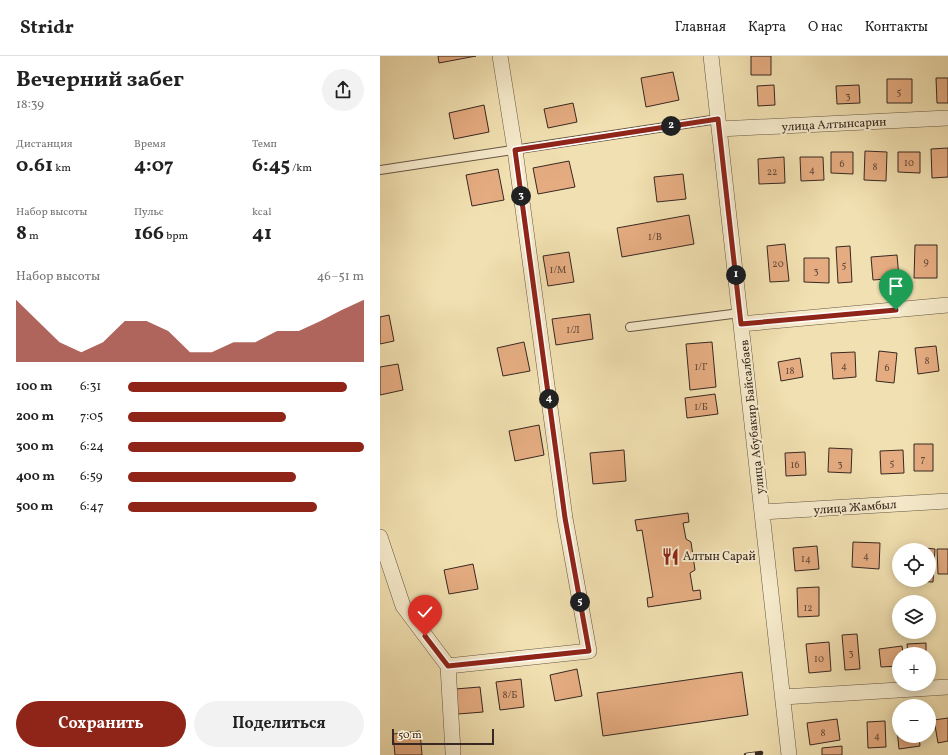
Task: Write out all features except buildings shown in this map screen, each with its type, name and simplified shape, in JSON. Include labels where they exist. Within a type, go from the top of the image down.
[{"type":"street","points":[[448,666],[589,651],[565,518],[515,150],[500,56]]},
{"type":"street","name":"улица Абубакир Байсалбаев","points":[[711,56],[789,755]]},
{"type":"street","name":"улица Алтынсарин","points":[[719,124],[948,118]]},
{"type":"street","points":[[741,318],[948,306]]},
{"type":"street","name":"улица Жамбыл","points":[[762,512],[948,501]]},
{"type":"street","points":[[380,537],[403,606],[448,666],[453,752]]},
{"type":"street","points":[[783,697],[948,687]]},
{"type":"lane","points":[[380,170],[515,150],[719,124]]},
{"type":"lane","points":[[630,327],[741,318]]},
{"type":"railway","points":[[746,755],[761,753]]},
{"type":"place","name":"Алтын Сарай","points":[[670,556]]},
{"type":"route","points":[[425,636],[448,666],[589,651],[565,518],[515,150],[718,119],[741,324],[896,310]]}]
